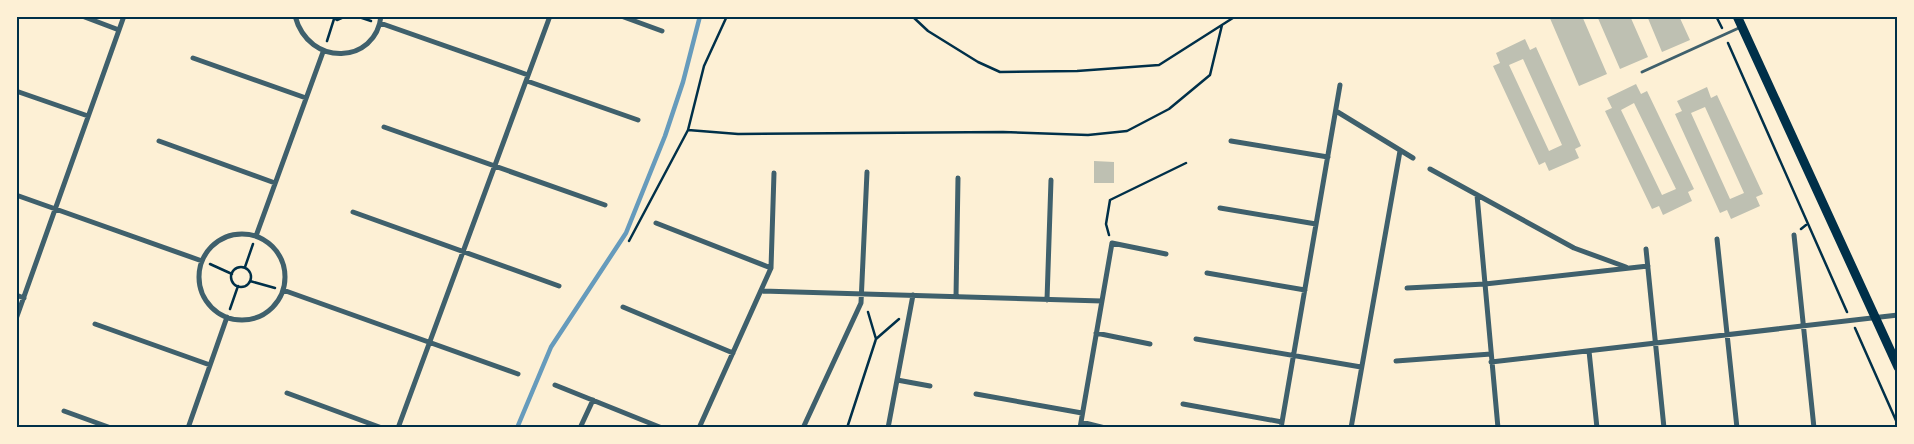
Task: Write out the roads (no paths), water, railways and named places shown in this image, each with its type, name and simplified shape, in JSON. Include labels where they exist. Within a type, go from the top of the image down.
[{"type":"main road","points":[[1737,16],[1898,367]]},
{"type":"street","points":[[82,16],[119,30]]},
{"type":"street","points":[[16,319],[124,16]]},
{"type":"street","points":[[295,16],[298,30],[309,43],[323,52],[340,54],[357,50],[371,40],[380,23],[381,16]]},
{"type":"street","points":[[398,428],[550,16]]},
{"type":"street","points":[[622,16],[662,31]]},
{"type":"street","points":[[380,23],[638,120]]},
{"type":"street","points":[[256,236],[323,52]]},
{"type":"street","points":[[193,58],[306,98]]},
{"type":"street","points":[[1183,404],[1281,425],[1340,85]]},
{"type":"street","points":[[16,91],[88,116]]},
{"type":"street","points":[[1336,111],[1413,158]]},
{"type":"street","points":[[384,127],[605,205]]},
{"type":"street","points":[[159,141],[275,183]]},
{"type":"street","points":[[1231,142],[1328,157]]},
{"type":"street","points":[[1351,428],[1400,150]]},
{"type":"street","points":[[1430,169],[1574,248],[1628,268]]},
{"type":"street","points":[[804,428],[858,310],[863,294],[867,172]]},
{"type":"street","points":[[699,428],[771,268],[774,173]]},
{"type":"street","points":[[956,297],[958,178]]},
{"type":"street","points":[[1047,300],[1051,180]]},
{"type":"street","points":[[16,194],[202,261]]},
{"type":"street","points":[[1477,195],[1498,428]]},
{"type":"street","points":[[1220,208],[1316,224]]},
{"type":"street","points":[[353,212],[558,286]]},
{"type":"street","points":[[656,223],[771,268]]},
{"type":"street","points":[[245,233],[256,236],[272,246],[283,262],[285,271],[283,290],[279,300],[265,313],[247,320],[227,317],[211,307],[201,290],[199,270],[202,261],[211,247],[224,238],[245,233]]},
{"type":"street","points":[[1794,235],[1814,428]]},
{"type":"street","points":[[1717,239],[1737,428]]},
{"type":"street","points":[[1104,428],[1080,425],[1112,243],[1166,254]]},
{"type":"street","points":[[1646,249],[1664,428]]},
{"type":"street","points":[[1407,288],[1485,284],[1648,266]]},
{"type":"street","points":[[1207,273],[1305,290]]},
{"type":"street","points":[[283,290],[518,374]]},
{"type":"street","points":[[762,291],[1102,301]]},
{"type":"street","points":[[16,295],[24,298]]},
{"type":"street","points":[[888,428],[913,295]]},
{"type":"street","points":[[623,307],[733,353]]},
{"type":"street","points":[[1491,362],[1898,315]]},
{"type":"street","points":[[188,428],[227,317]]},
{"type":"street","points":[[95,324],[210,365]]},
{"type":"street","points":[[1096,333],[1150,344]]},
{"type":"street","points":[[1196,338],[1362,367]]},
{"type":"street","points":[[1589,351],[1597,428]]},
{"type":"street","points":[[1396,361],[1490,354]]},
{"type":"street","points":[[897,380],[930,386]]},
{"type":"street","points":[[555,385],[662,428]]},
{"type":"street","points":[[286,393],[382,428]]},
{"type":"street","points":[[976,394],[1082,413]]},
{"type":"street","points":[[580,428],[593,400]]},
{"type":"street","points":[[64,411],[111,428]]},
{"type":"lane","points":[[1642,72],[1742,27]]},
{"type":"waterway","points":[[517,428],[551,347],[626,233],[665,136],[683,82],[700,16]]}]
